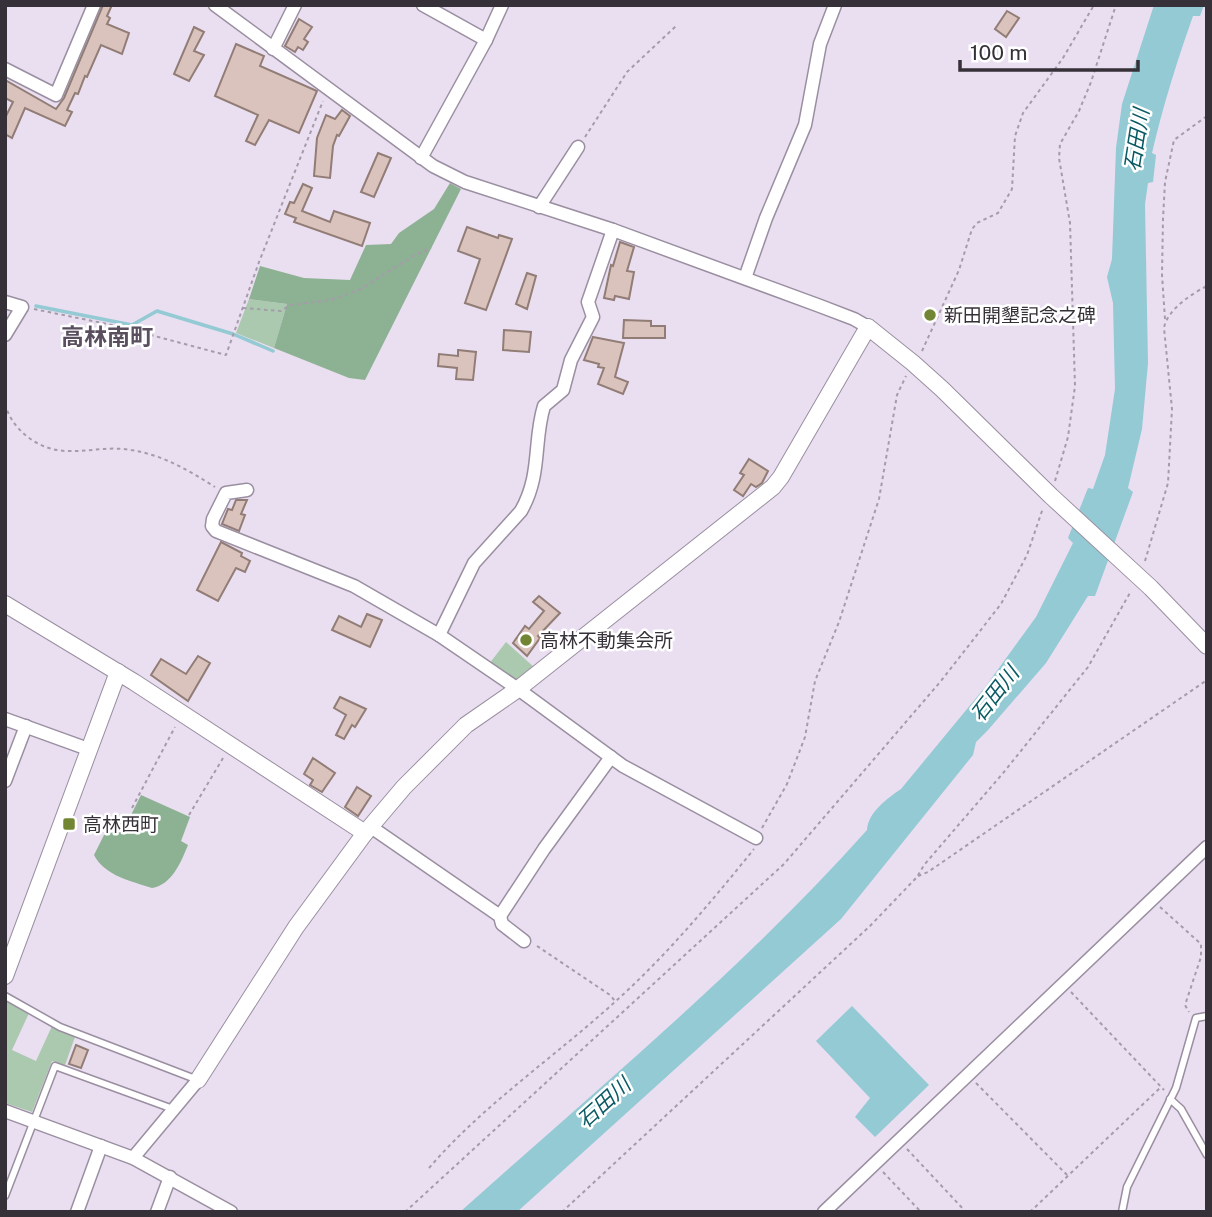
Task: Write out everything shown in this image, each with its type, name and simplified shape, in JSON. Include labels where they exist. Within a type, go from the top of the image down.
[{"type":"street","points":[[5,69],[56,94],[94,5]]},
{"type":"street","points":[[215,5],[421,158],[466,182],[613,230],[820,306],[868,327],[913,363],[1138,576],[1207,646]]},
{"type":"street","points":[[273,49],[295,5]]},
{"type":"street","points":[[423,5],[486,40]]},
{"type":"street","points":[[421,158],[486,40],[502,5]]},
{"type":"street","points":[[745,278],[766,218],[805,125],[820,44],[835,5]]},
{"type":"street","points":[[539,207],[578,147]]},
{"type":"street","points":[[439,635],[474,563],[526,502],[538,453],[541,413],[544,406],[563,390],[570,360],[593,317],[588,302],[613,230]]},
{"type":"street","points":[[5,302],[22,307],[5,335]]},
{"type":"street","points":[[133,1158],[198,1080],[296,927],[368,830],[404,787],[466,725],[518,689],[773,487],[868,327]]},
{"type":"street","points":[[247,490],[226,494],[213,519],[212,526],[216,531],[354,586],[439,635],[611,757],[704,812],[756,838]]},
{"type":"street","points":[[6,606],[117,672],[368,830],[500,916],[502,925],[524,941]]},
{"type":"street","points":[[5,976],[12,936],[117,672]]},
{"type":"street","points":[[5,719],[88,749]]},
{"type":"street","points":[[5,781],[26,726]]},
{"type":"street","points":[[500,916],[544,849],[611,757]]},
{"type":"street","points":[[824,1212],[1207,846]]},
{"type":"street","points":[[5,1111],[133,1158],[231,1212]]},
{"type":"street","points":[[77,1212],[101,1146]]},
{"type":"street","points":[[157,1212],[170,1177]]},
{"type":"lane","points":[[5,996],[60,1027],[198,1080]]},
{"type":"lane","points":[[1122,1212],[1127,1187],[1176,1088],[1196,1018],[1207,1016]]},
{"type":"lane","points":[[5,1196],[55,1066],[173,1110]]},
{"type":"lane","points":[[1170,1099],[1181,1109],[1207,1155]]},
{"type":"path","points":[[429,1168],[508,1090],[616,1002],[656,964],[700,916],[760,842],[756,838],[787,784],[802,747],[815,681],[839,622],[879,499],[897,395],[913,363],[925,348],[959,270],[972,229],[998,213],[1007,198],[1013,176],[1015,136],[1023,113],[1063,58],[1094,5]]},
{"type":"path","points":[[405,1212],[784,863],[941,681],[1001,604],[1027,555],[1068,437],[1074,386],[1070,223],[1059,158],[1060,145],[1091,82],[1116,5]]},
{"type":"path","points":[[578,147],[627,72],[676,26]]},
{"type":"path","points":[[22,307],[117,327],[226,355],[313,124],[329,89]]},
{"type":"path","points":[[562,1212],[870,926],[917,877],[924,865],[1004,772],[1088,667],[1138,576],[1168,483],[1172,409],[1162,275],[1165,182],[1174,140],[1207,116]]},
{"type":"path","points":[[242,308],[281,311],[290,305],[331,300],[359,290],[413,256],[431,248]]},
{"type":"path","points":[[1166,320],[1196,292],[1207,286]]},
{"type":"path","points":[[5,404],[9,417],[19,431],[58,451],[112,448],[133,450],[172,461],[226,494]]},
{"type":"path","points":[[917,877],[1207,680]]},
{"type":"path","points":[[132,808],[183,714]]},
{"type":"path","points":[[189,815],[231,745]]},
{"type":"path","points":[[1152,899],[1200,944],[1201,957],[1185,1005],[1186,1011],[1196,1018]]},
{"type":"path","points":[[524,941],[610,995],[616,1002]]},
{"type":"path","points":[[1063,984],[1170,1099]]},
{"type":"path","points":[[968,1075],[1068,1176]]},
{"type":"path","points":[[1030,1212],[1161,1087]]},
{"type":"path","points":[[902,1138],[910,1154],[966,1212]]},
{"type":"path","points":[[875,1164],[921,1212]]},
{"type":"green space","points":[[450,183],[461,189],[365,380],[349,378],[274,348],[287,304],[249,299],[260,266],[304,278],[350,280],[366,245],[391,244],[399,233],[434,209]]},
{"type":"green space","points":[[249,299],[287,304],[274,348],[236,333]]},
{"type":"green space","points":[[506,642],[535,668],[516,682],[489,664]]},
{"type":"green space","points":[[141,795],[190,817],[181,841],[188,845],[179,865],[170,878],[152,888],[112,873],[94,855],[114,815],[128,821]]},
{"type":"green space","points":[[6,999],[29,1013],[12,1050],[36,1061],[52,1026],[75,1037],[65,1065],[52,1061],[32,1112],[5,1103]]},
{"type":"water","name":"石田川","points":[[1154,5],[1204,5],[1200,16],[1193,16],[1152,153],[1156,155],[1153,182],[1148,183],[1145,204],[1148,363],[1142,429],[1128,488],[1133,492],[1095,596],[1088,596],[1046,663],[976,742],[973,755],[841,919],[517,1212],[460,1212],[669,1027],[820,881],[867,830],[875,811],[901,789],[986,686],[1036,617],[1073,543],[1068,538],[1088,488],[1093,489],[1105,455],[1115,389],[1113,303],[1107,277],[1112,259],[1116,148],[1122,104]]},
{"type":"water","points":[[852,1006],[929,1085],[875,1137],[855,1117],[870,1098],[816,1041]]},
{"type":"building","points":[[103,5],[112,5],[107,24],[129,33],[122,54],[101,45],[87,77],[85,76],[78,94],[75,93],[67,110],[72,112],[65,126],[25,108],[12,138],[5,134],[5,118],[13,102],[5,98],[5,80],[56,109],[64,98]]},
{"type":"building","points":[[1007,11],[1019,18],[1006,37],[995,29]]},
{"type":"building","points":[[299,19],[312,27],[304,39],[308,42],[303,50],[298,47],[295,52],[285,46]]},
{"type":"building","points":[[194,27],[204,32],[194,51],[204,55],[189,81],[174,74]]},
{"type":"building","points":[[236,44],[264,56],[260,66],[317,91],[299,133],[269,120],[255,145],[246,141],[258,115],[215,96]]},
{"type":"building","points":[[342,110],[350,116],[333,146],[330,178],[314,176],[317,138],[326,115],[335,119]]},
{"type":"building","points":[[378,153],[391,158],[374,197],[361,192]]},
{"type":"building","points":[[303,184],[312,188],[302,211],[330,222],[334,211],[370,223],[362,246],[294,222],[296,218],[285,214]]},
{"type":"building","points":[[467,227],[498,238],[499,235],[512,239],[486,310],[465,303],[480,259],[458,251]]},
{"type":"building","points":[[620,242],[634,247],[627,271],[634,272],[629,299],[615,296],[614,300],[604,298],[611,265],[613,266]]},
{"type":"building","points":[[527,273],[536,276],[527,309],[516,304]]},
{"type":"building","points":[[624,320],[651,321],[651,326],[665,326],[665,338],[623,338]]},
{"type":"building","points":[[504,330],[531,332],[529,352],[503,350]]},
{"type":"building","points":[[593,337],[624,343],[615,377],[628,382],[623,394],[598,384],[604,368],[584,360]]},
{"type":"building","points":[[458,350],[476,352],[473,380],[456,379],[457,368],[438,366],[439,354],[458,356]]},
{"type":"building","points":[[749,459],[768,471],[762,483],[756,487],[751,484],[743,496],[734,490],[744,475],[740,473]]},
{"type":"building","points":[[236,500],[247,500],[241,514],[245,515],[239,531],[222,524],[228,509],[232,510]]},
{"type":"building","points":[[221,542],[242,553],[241,556],[250,561],[245,572],[236,568],[218,601],[197,590]]},
{"type":"building","points":[[539,596],[560,613],[538,636],[540,638],[527,656],[513,643],[525,626],[529,629],[544,611],[533,602]]},
{"type":"building","points":[[367,614],[382,620],[370,647],[332,630],[339,616],[361,627]]},
{"type":"building","points":[[198,656],[210,663],[188,701],[151,675],[161,659],[186,674]]},
{"type":"building","points":[[340,697],[366,709],[344,739],[336,735],[346,715],[334,708]]},
{"type":"building","points":[[313,758],[335,773],[322,792],[310,785],[313,780],[304,774]]},
{"type":"building","points":[[357,787],[371,796],[358,816],[345,807]]},
{"type":"building","points":[[76,1045],[88,1050],[81,1068],[69,1064]]},
{"type":"waterway","points":[[36,306],[132,325],[157,311],[233,334],[273,351]]},
{"type":"place","name":"新田開墾記念之碑","points":[[930,315]]},
{"type":"place","name":"高林不動集会所","points":[[526,640]]},
{"type":"place","name":"高林西町","points":[[69,824]]},
{"type":"district","name":"高林南町","points":[[107,337]]}]
